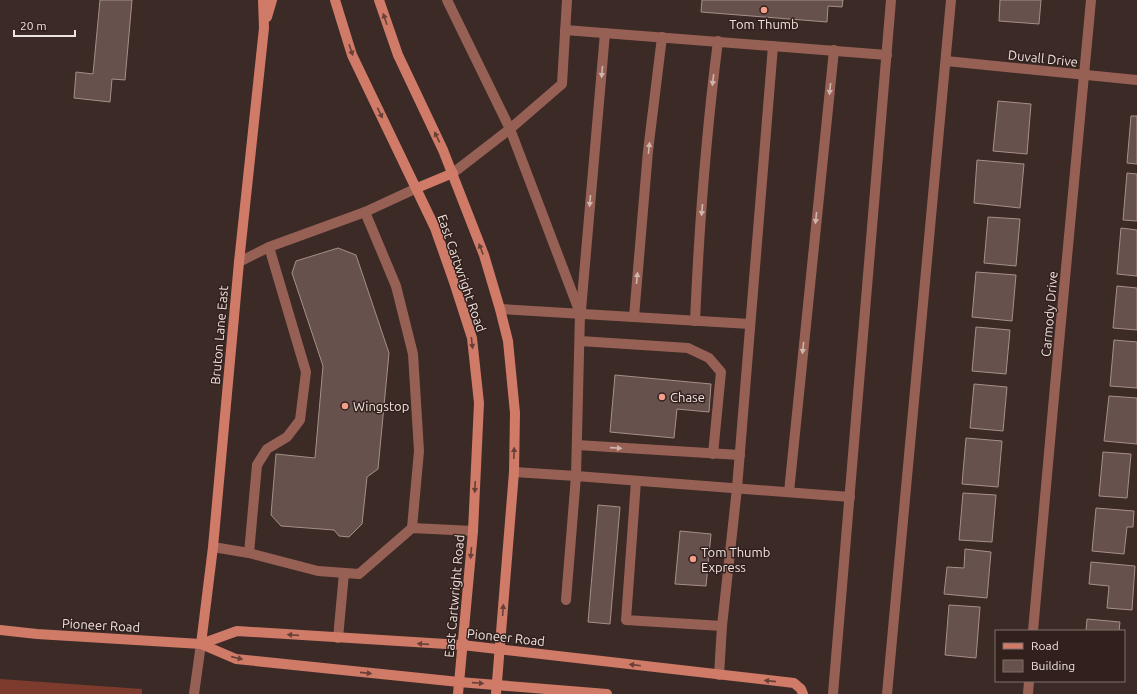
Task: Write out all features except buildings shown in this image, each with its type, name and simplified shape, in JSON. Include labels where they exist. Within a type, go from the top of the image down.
[{"type":"main road","name":"Bruton Lane East","points":[[201,644],[213,547],[239,262],[264,28],[263,0]]},
{"type":"main road","name":"Bruton Lane East","points":[[264,28],[272,0]]},
{"type":"main road","name":"East Cartwright Road","points":[[335,0],[352,55],[417,188],[437,235],[472,338],[479,403],[473,531],[458,694]]},
{"type":"main road","name":"East Cartwright Road","points":[[379,0],[398,55],[444,150],[453,173],[484,255],[508,340],[515,413],[514,472],[497,689]]},
{"type":"main road","points":[[417,188],[453,173]]},
{"type":"main road","name":"Pioneer Road","points":[[0,630],[37,634],[201,644],[236,659],[459,682],[497,689],[607,694]]},
{"type":"main road","name":"Pioneer Road","points":[[201,644],[236,631],[462,645],[794,683],[801,689],[803,694]]},
{"type":"street","points":[[447,0],[510,129],[580,314]]},
{"type":"street","points":[[453,173],[510,129],[562,84],[567,0]]},
{"type":"street","points":[[833,694],[891,0]]},
{"type":"street","points":[[887,694],[951,0]]},
{"type":"street","name":"Carmody Drive","points":[[1034,630],[1091,0]]},
{"type":"street","points":[[565,30],[887,54]]},
{"type":"street","points":[[566,600],[576,476],[580,314],[605,33]]},
{"type":"street","points":[[634,317],[648,151],[662,37]]},
{"type":"street","points":[[695,321],[699,249],[713,83],[718,42]]},
{"type":"street","points":[[720,675],[722,626],[740,455],[773,46]]},
{"type":"street","points":[[788,492],[834,50]]},
{"type":"street","name":"Duvall Drive","points":[[946,61],[1137,80]]},
{"type":"street","points":[[239,262],[269,247],[365,212],[417,188]]},
{"type":"street","points":[[365,212],[396,286],[413,354],[419,451],[412,528]]},
{"type":"street","points":[[249,553],[257,464],[267,449],[287,437],[300,420],[306,372],[269,247]]},
{"type":"street","points":[[500,309],[750,324]]},
{"type":"street","points":[[580,341],[688,348],[709,358],[721,372],[713,454]]},
{"type":"street","points":[[577,445],[740,455]]},
{"type":"street","points":[[514,472],[850,497]]},
{"type":"street","points":[[636,481],[626,620],[722,626]]},
{"type":"street","points":[[213,547],[249,553],[318,571],[359,574],[412,528],[473,531]]},
{"type":"street","points":[[338,638],[344,573]]},
{"type":"street","points":[[194,694],[201,644]]},
{"type":"street","points":[[1028,694],[1029,682]]},
{"type":"shaded area","points":[[0,679],[142,689],[142,694],[0,694]]},
{"type":"place","name":"Tom Thumb","points":[[764,10]]},
{"type":"place","name":"Chase","points":[[662,397]]},
{"type":"place","name":"Wingstop","points":[[345,406]]},
{"type":"place","name":"Tom Thumb Express","points":[[693,559]]}]
